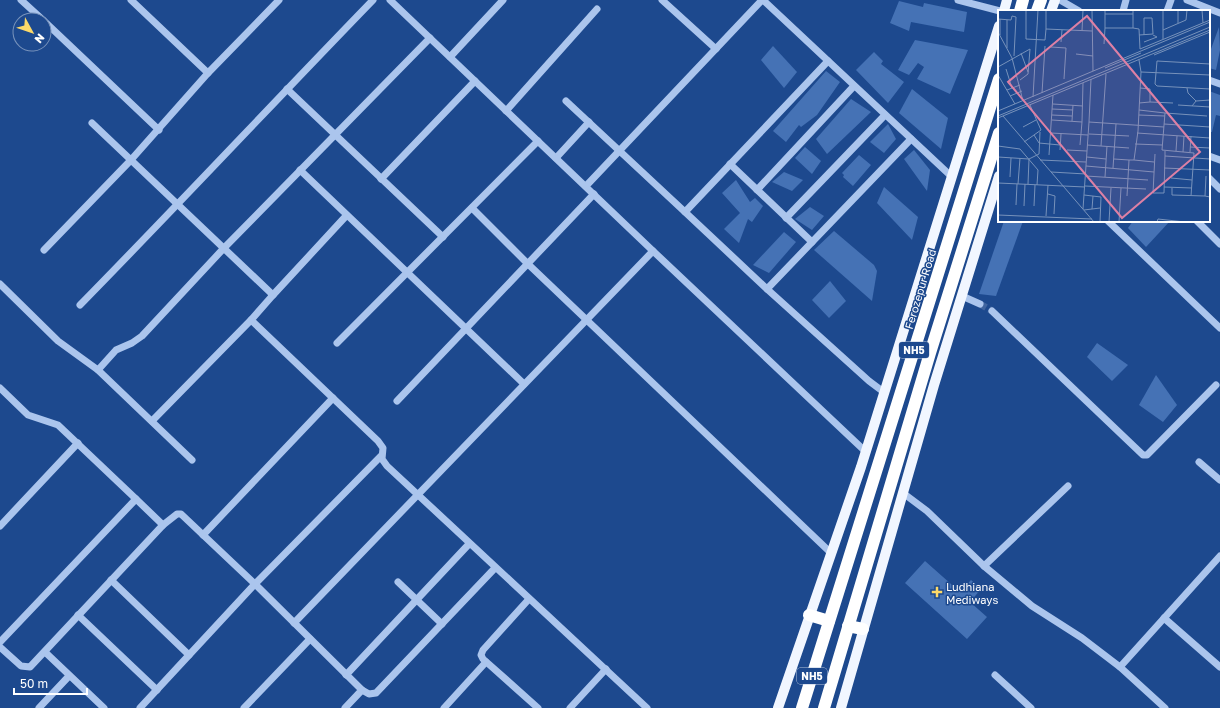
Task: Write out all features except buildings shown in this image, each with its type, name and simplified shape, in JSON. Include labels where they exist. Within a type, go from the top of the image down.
[{"type":"highway","points":[[1020,10],[1024,0]]},
{"type":"highway","points":[[1037,10],[1041,0]]},
{"type":"highway","name":"Ferozepur Road","points":[[829,621],[998,82]]},
{"type":"highway","name":"NH5","points":[[824,708],[930,353],[998,135]]},
{"type":"highway","points":[[809,615],[829,621]]},
{"type":"highway","name":"NH5","points":[[802,708],[829,621]]},
{"type":"highway","points":[[848,626],[863,629]]},
{"type":"main road","points":[[1004,10],[1007,0]]},
{"type":"main road","points":[[1051,10],[1055,0]]},
{"type":"main road","points":[[778,708],[866,452],[998,29]]},
{"type":"main road","points":[[841,708],[903,493],[998,179]]},
{"type":"street","points":[[21,0],[34,12]]},
{"type":"street","points":[[131,0],[208,73]]},
{"type":"street","points":[[44,250],[159,130],[208,73],[279,0]]},
{"type":"street","points":[[80,305],[178,205],[286,89],[373,0]]},
{"type":"street","points":[[390,0],[866,452]]},
{"type":"street","points":[[450,57],[503,0]]},
{"type":"street","points":[[662,0],[716,48]]},
{"type":"street","points":[[586,186],[762,0],[952,177]]},
{"type":"street","points":[[958,0],[998,10]]},
{"type":"street","points":[[1060,0],[1077,10]]},
{"type":"street","points":[[1123,10],[1126,0]]},
{"type":"street","points":[[1167,10],[1171,0]]},
{"type":"street","points":[[1187,0],[1220,13]]},
{"type":"street","points":[[506,111],[597,9]]},
{"type":"street","points":[[52,29],[159,130]]},
{"type":"street","points":[[98,370],[116,350],[132,344],[142,336],[224,248],[430,38]]},
{"type":"street","points":[[686,212],[828,61]]},
{"type":"street","points":[[1210,80],[1220,84]]},
{"type":"street","points":[[381,179],[476,81]]},
{"type":"street","points":[[757,190],[854,86]]},
{"type":"street","points":[[286,89],[443,237]]},
{"type":"street","points":[[566,101],[767,289],[884,393]]},
{"type":"street","points":[[786,218],[885,115]]},
{"type":"street","points":[[556,158],[589,122]]},
{"type":"street","points":[[92,123],[130,161],[273,295]]},
{"type":"street","points":[[767,289],[911,140]]},
{"type":"street","points":[[337,343],[538,141]]},
{"type":"street","points":[[1210,156],[1220,160]]},
{"type":"street","points":[[730,164],[812,242]]},
{"type":"street","points":[[300,170],[346,216],[524,384]]},
{"type":"street","points":[[1210,179],[1220,189]]},
{"type":"street","points":[[397,401],[594,194]]},
{"type":"street","points":[[472,208],[528,264],[831,553]]},
{"type":"street","points":[[152,421],[251,320],[346,216]]},
{"type":"street","points":[[1109,222],[1220,328]]},
{"type":"street","points":[[1198,222],[1220,244]]},
{"type":"street","points":[[294,623],[653,251]]},
{"type":"street","points":[[0,284],[58,341],[98,370],[192,460]]},
{"type":"street","points":[[962,296],[980,304]]},
{"type":"street","points":[[992,311],[1143,455],[1147,455],[1216,385]]},
{"type":"street","points":[[251,320],[382,444],[381,456],[388,466],[417,495],[647,708]]},
{"type":"street","points":[[0,388],[28,415],[55,423],[78,443],[163,525]]},
{"type":"street","points":[[203,535],[333,398]]},
{"type":"street","points":[[0,526],[78,443]]},
{"type":"street","points":[[140,708],[255,584],[381,456]]},
{"type":"street","points":[[1199,462],[1220,480]]},
{"type":"street","points":[[984,566],[1068,486]]},
{"type":"street","points":[[903,493],[927,511],[984,566],[1032,606],[1082,638],[1120,667],[1165,708]]},
{"type":"street","points":[[0,642],[136,499]]},
{"type":"street","points":[[0,647],[21,666],[26,668],[30,667],[163,525],[177,514],[181,514],[255,584],[362,690],[369,694],[376,693],[495,568]]},
{"type":"street","points":[[346,675],[469,544]]},
{"type":"street","points":[[1120,667],[1220,556]]},
{"type":"street","points":[[111,580],[189,655]]},
{"type":"street","points":[[398,582],[442,624]]},
{"type":"street","points":[[529,599],[483,650],[481,655],[486,662],[538,708]]},
{"type":"street","points":[[78,615],[157,690]]},
{"type":"street","points":[[1164,618],[1220,667]]},
{"type":"street","points":[[244,708],[310,639]]},
{"type":"street","points":[[44,652],[104,708]]},
{"type":"street","points":[[444,708],[486,662]]},
{"type":"street","points":[[570,708],[606,669]]},
{"type":"street","points":[[995,675],[1031,708]]},
{"type":"street","points":[[39,708],[70,676]]},
{"type":"street","points":[[345,708],[362,690]]},
{"type":"tunnel","points":[[980,304],[992,311]]},
{"type":"place","name":"Ludhiana Mediways","points":[[937,592]]}]
